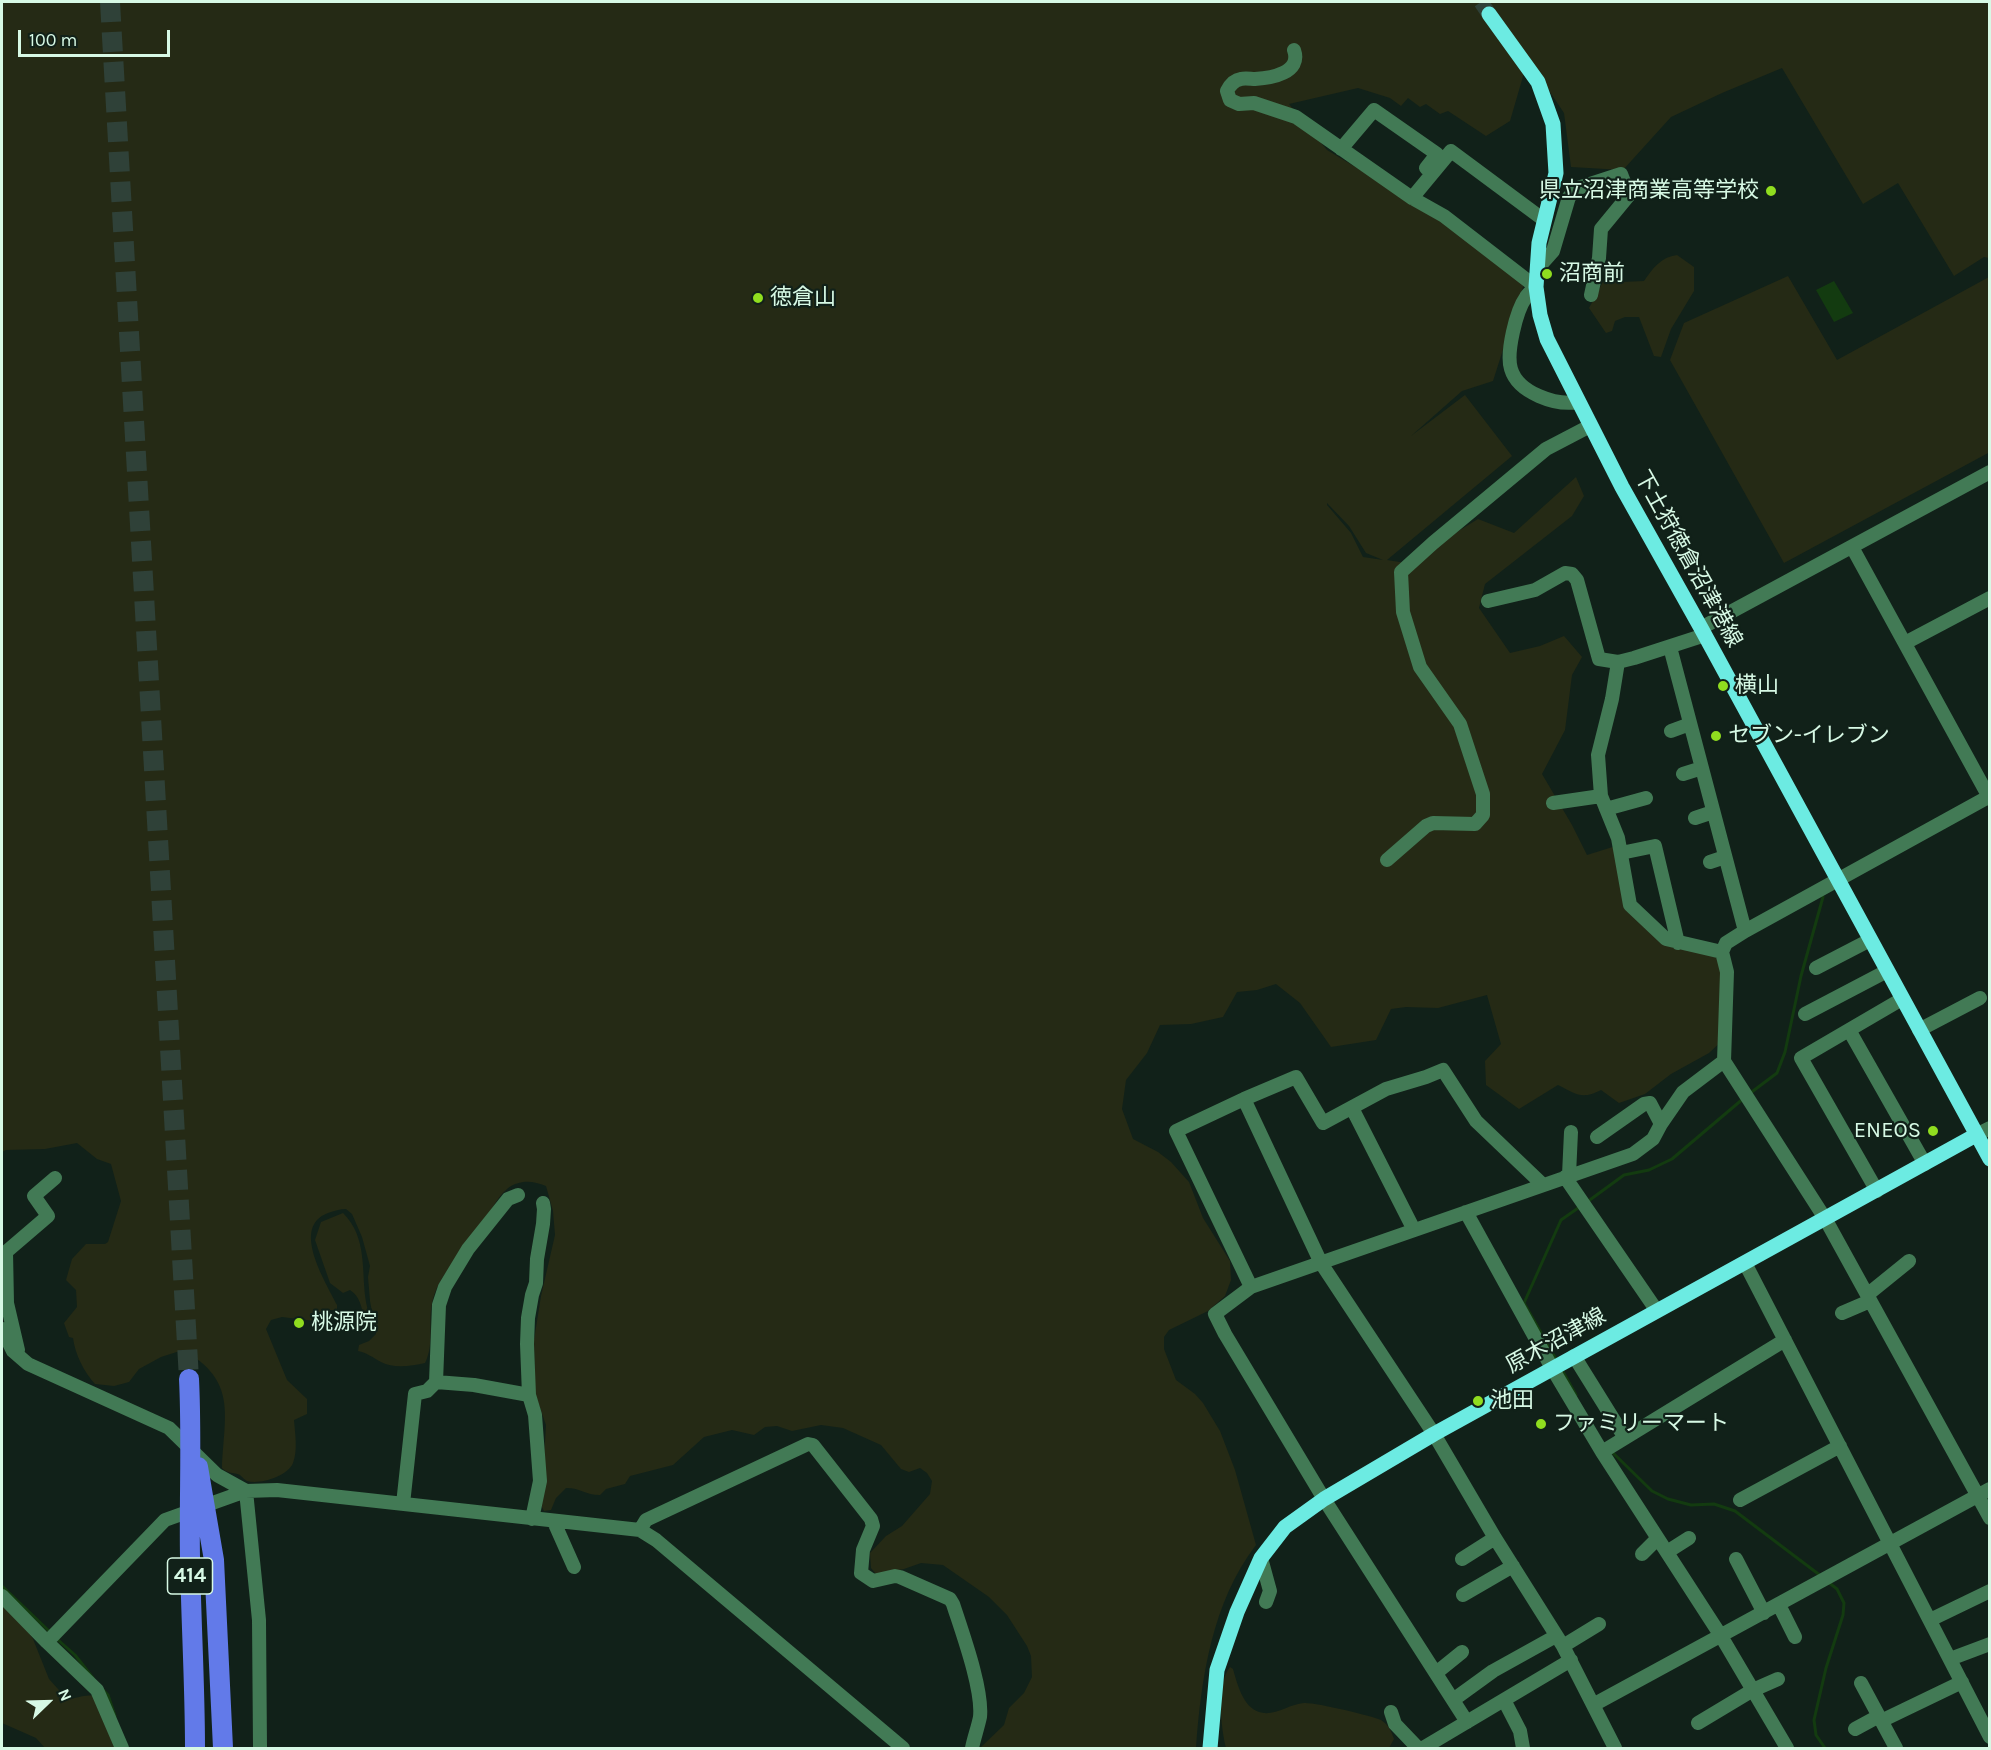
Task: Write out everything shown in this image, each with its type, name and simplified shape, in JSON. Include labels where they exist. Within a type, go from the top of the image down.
[{"type":"highway","name":"414","points":[[189,1379],[195,1749]]},
{"type":"highway","name":"414","points":[[191,1426],[214,1560],[223,1749]]},
{"type":"main road","name":"下土狩徳倉沼津港線","points":[[1490,14],[1538,82],[1553,124],[1556,173],[1539,243],[1536,287],[1540,315],[1547,339],[1622,487],[1919,1030],[1983,1132]]},
{"type":"main road","points":[[1983,1132],[1989,1159]]},
{"type":"main road","name":"原木沼津線","points":[[1210,1749],[1217,1670],[1237,1612],[1261,1558],[1285,1527],[1324,1499],[1434,1434],[1983,1132]]},
{"type":"street","points":[[1294,50],[1296,56],[1293,65],[1287,71],[1273,77],[1241,78],[1232,83],[1227,91],[1230,100],[1239,104],[1254,103],[1296,117],[1412,198],[1444,216],[1536,287],[1525,297],[1511,335],[1511,369],[1519,382],[1545,400],[1567,404],[1578,402]]},
{"type":"street","points":[[1341,149],[1374,110],[1437,154],[1420,175],[1423,184]]},
{"type":"street","points":[[1412,198],[1451,151],[1544,220]]},
{"type":"street","points":[[1537,269],[1553,251],[1569,197],[1578,188],[1621,174],[1629,195],[1601,229],[1599,258],[1592,295]]},
{"type":"street","points":[[1387,860],[1426,826],[1433,823],[1475,824],[1483,815],[1483,794],[1460,724],[1420,667],[1403,612],[1401,572],[1546,449],[1590,426]]},
{"type":"street","points":[[1488,601],[1535,590],[1565,573],[1572,574],[1576,580],[1599,659],[1618,662],[1670,647],[1703,632],[1989,472]]},
{"type":"street","points":[[1852,547],[1989,797],[1726,943],[1722,952],[1727,972],[1724,1061],[1826,1220],[1983,1492],[1989,1518]]},
{"type":"street","points":[[1905,643],[1989,598]]},
{"type":"street","points":[[1670,647],[1745,931]]},
{"type":"street","points":[[1618,662],[1612,699],[1598,755],[1604,803],[1618,838],[1630,905],[1666,939],[1722,952]]},
{"type":"street","points":[[1671,731],[1690,724]]},
{"type":"street","points":[[1683,774],[1702,768]]},
{"type":"street","points":[[1553,803],[1604,803],[1646,798]]},
{"type":"street","points":[[1695,818],[1713,812]]},
{"type":"street","points":[[1621,853],[1655,846],[1678,943]]},
{"type":"street","points":[[1710,862],[1725,857]]},
{"type":"street","points":[[1816,968],[1870,940]]},
{"type":"street","points":[[1805,1014],[1887,971]]},
{"type":"street","points":[[1919,1030],[1980,998]]},
{"type":"street","points":[[1877,1191],[1801,1058],[1902,999]]},
{"type":"street","points":[[1849,1030],[1925,1164]]},
{"type":"street","points":[[1467,1722],[1324,1499],[1215,1314],[1251,1287],[1633,1154],[1653,1139],[1683,1092],[1724,1061]]},
{"type":"street","points":[[1251,1287],[1176,1131],[1296,1077],[1323,1123],[1386,1089],[1443,1070],[1476,1121],[1542,1184]]},
{"type":"street","points":[[1244,1099],[1322,1263],[1434,1434],[1571,1660],[1615,1749]]},
{"type":"street","points":[[1597,1137],[1644,1104],[1650,1103],[1661,1124]]},
{"type":"street","points":[[1352,1108],[1414,1230]]},
{"type":"street","points":[[1571,1132],[1567,1176],[1657,1311]]},
{"type":"street","points":[[21,1358],[4,1304],[4,1255],[48,1216],[34,1196],[55,1178]]},
{"type":"street","points":[[403,1504],[415,1394],[427,1391],[436,1382],[439,1305],[445,1287],[468,1249],[508,1199],[518,1195]]},
{"type":"street","points":[[532,1519],[540,1481],[535,1415],[528,1395],[528,1318],[536,1283],[543,1203]]},
{"type":"street","points":[[1466,1212],[1561,1363],[1658,1539],[1721,1636],[1787,1749]]},
{"type":"street","points":[[1842,1313],[1869,1298],[1909,1261]]},
{"type":"street","points":[[1745,1263],[1989,1737]]},
{"type":"street","points":[[2,1329],[13,1351],[21,1358],[169,1428],[217,1475],[246,1491]]},
{"type":"street","points":[[1607,1449],[1785,1340]]},
{"type":"street","points":[[1561,1363],[1625,1438]]},
{"type":"street","points":[[436,1382],[496,1388],[528,1395]]},
{"type":"street","points":[[640,1530],[646,1520],[808,1444],[813,1445],[838,1466],[860,1494],[873,1526]]},
{"type":"street","points":[[1740,1500],[1840,1446]]},
{"type":"street","points":[[47,1642],[165,1520],[246,1491],[277,1490],[640,1530],[656,1540],[903,1749]]},
{"type":"street","points":[[246,1491],[259,1620],[260,1749]]},
{"type":"street","points":[[1593,1705],[1983,1492]]},
{"type":"street","points":[[885,1517],[873,1526],[863,1550],[861,1573],[873,1581],[900,1577],[950,1599],[972,1666],[980,1707],[972,1749]]},
{"type":"street","points":[[554,1522],[574,1567]]},
{"type":"street","points":[[1462,1560],[1495,1538]]},
{"type":"street","points":[[1667,1552],[1689,1538]]},
{"type":"street","points":[[1642,1554],[1658,1539]]},
{"type":"street","points":[[1261,1558],[1266,1568],[1270,1591],[1266,1602]]},
{"type":"street","points":[[1736,1559],[1764,1613]]},
{"type":"street","points":[[1463,1595],[1513,1566]]},
{"type":"street","points":[[1930,1620],[1989,1591]]},
{"type":"street","points":[[2,1596],[97,1690],[122,1749]]},
{"type":"street","points":[[1779,1605],[1794,1637]]},
{"type":"street","points":[[1453,1700],[1492,1671],[1599,1624]]},
{"type":"street","points":[[1950,1659],[1989,1644]]},
{"type":"street","points":[[1436,1673],[1462,1652]]},
{"type":"street","points":[[1423,1749],[1571,1660]]},
{"type":"street","points":[[1698,1723],[1753,1690],[1778,1679]]},
{"type":"street","points":[[1855,1729],[1962,1682]]},
{"type":"street","points":[[1860,1683],[1896,1749]]},
{"type":"street","points":[[1504,1700],[1520,1731],[1523,1749]]},
{"type":"street","points":[[1391,1712],[1395,1724],[1418,1749]]},
{"type":"shaded area","points":[[2,2],[1989,2],[1989,258],[1984,257],[1954,276],[1898,183],[1863,204],[1782,68],[1671,117],[1623,170],[1571,167],[1564,113],[1538,74],[1524,73],[1510,121],[1486,136],[1448,111],[1440,114],[1426,104],[1420,107],[1408,98],[1401,106],[1390,98],[1358,88],[1289,104],[1327,150],[1454,226],[1524,284],[1493,381],[1462,391],[1411,436],[1465,395],[1512,456],[1387,560],[1406,563],[1478,519],[1514,533],[1576,477],[1584,496],[1572,516],[1485,584],[1479,608],[1510,653],[1540,646],[1564,636],[1582,657],[1572,675],[1565,730],[1542,774],[1587,855],[1619,845],[1629,908],[1655,936],[1722,952],[1725,1038],[1709,1053],[1671,1074],[1645,1094],[1619,1103],[1601,1090],[1584,1095],[1558,1085],[1519,1109],[1486,1085],[1485,1061],[1501,1044],[1487,995],[1438,1008],[1391,1009],[1376,1040],[1331,1047],[1300,1003],[1276,984],[1257,990],[1237,992],[1223,1017],[1191,1024],[1160,1025],[1147,1053],[1126,1080],[1122,1109],[1133,1139],[1158,1152],[1171,1162],[1189,1182],[1203,1218],[1230,1261],[1231,1280],[1225,1296],[1208,1311],[1169,1330],[1164,1337],[1164,1349],[1176,1380],[1203,1403],[1220,1431],[1235,1470],[1256,1545],[1229,1591],[1211,1642],[1201,1695],[1196,1748],[980,1748],[1004,1725],[1009,1708],[1024,1693],[1032,1677],[1031,1656],[1027,1646],[1007,1615],[989,1597],[943,1565],[921,1563],[876,1574],[871,1568],[870,1553],[886,1536],[902,1526],[930,1494],[932,1481],[920,1468],[909,1472],[901,1469],[881,1445],[843,1428],[821,1425],[792,1431],[777,1426],[765,1427],[754,1435],[732,1430],[704,1437],[673,1465],[630,1476],[625,1484],[606,1489],[600,1495],[566,1488],[556,1498],[551,1510],[544,1511],[541,1505],[546,1425],[535,1394],[534,1340],[555,1235],[553,1211],[546,1186],[522,1182],[507,1189],[499,1197],[476,1236],[442,1279],[431,1307],[428,1355],[425,1363],[414,1365],[391,1366],[358,1351],[359,1345],[369,1341],[376,1334],[370,1301],[368,1277],[370,1266],[362,1237],[352,1214],[346,1209],[328,1213],[317,1220],[312,1230],[311,1242],[314,1256],[337,1305],[337,1310],[330,1310],[315,1321],[282,1317],[271,1320],[266,1329],[287,1380],[307,1399],[307,1414],[294,1420],[295,1453],[290,1468],[273,1478],[253,1482],[222,1468],[224,1401],[213,1374],[201,1362],[183,1350],[161,1357],[139,1369],[129,1382],[114,1386],[95,1384],[81,1362],[73,1338],[69,1337],[64,1323],[77,1307],[76,1290],[66,1280],[72,1259],[86,1244],[108,1242],[121,1201],[111,1164],[97,1159],[77,1143],[45,1149],[2,1152]],"holes":[[[1327,503],[1349,526],[1366,553],[1383,560],[1363,557],[1351,533]]]},
{"type":"shaded area","points":[[1677,255],[1694,267],[1694,291],[1671,329],[1661,357],[1654,356],[1639,317],[1625,317],[1615,321],[1612,331],[1606,333],[1589,308],[1606,276],[1622,282],[1644,281],[1662,261]]},
{"type":"shaded area","points":[[1788,276],[1837,360],[1989,277],[1990,452],[1784,563],[1670,360],[1684,323]]},
{"type":"shaded area","points":[[1834,281],[1853,313],[1834,322],[1816,290]]},
{"type":"shaded area","points":[[343,1213],[351,1223],[360,1244],[366,1302],[372,1330],[366,1331],[362,1308],[354,1293],[350,1290],[343,1293],[330,1283],[315,1240],[321,1222]]},
{"type":"shaded area","points":[[2,1602],[21,1620],[33,1639],[49,1679],[67,1699],[94,1696],[117,1748],[45,1748],[36,1738],[2,1723]]},
{"type":"shaded area","points":[[1230,1667],[1233,1669],[1245,1700],[1259,1712],[1276,1712],[1304,1703],[1331,1707],[1381,1720],[1388,1726],[1394,1739],[1389,1748],[1226,1748],[1221,1718],[1221,1695]]},
{"type":"waterway","points":[[1749,1094],[1777,1073],[1785,1052],[1801,976],[1823,897]]},
{"type":"waterway","points":[[1587,1202],[1624,1175],[1649,1170],[1672,1159],[1744,1098]]},
{"type":"waterway","points":[[1557,1361],[1524,1303],[1561,1220],[1581,1206]]},
{"type":"waterway","points":[[1562,1370],[1576,1395]]},
{"type":"waterway","points":[[1611,1451],[1652,1491],[1668,1499],[1691,1505],[1714,1504],[1735,1511],[1821,1576]]},
{"type":"waterway","points":[[1825,1748],[1816,1735],[1814,1720],[1826,1668],[1843,1615],[1844,1603],[1837,1589],[1828,1582]]},
{"type":"waterway","points":[[2,1586],[50,1632]]},
{"type":"waterway","points":[[57,1639],[75,1655],[93,1678]]},
{"type":"waterway","points":[[103,1690],[108,1695],[115,1716]]},
{"type":"tunnel","points":[[110,2],[189,1379]]},
{"type":"tunnel","points":[[1481,2],[1489,14]]},
{"type":"place","name":"県立沼津商業高等学校","points":[[1771,191]]},
{"type":"place","name":"沼商前","points":[[1547,274]]},
{"type":"place","name":"徳倉山","points":[[758,298]]},
{"type":"place","name":"横山","points":[[1723,686]]},
{"type":"place","name":"セブン-イレブン","points":[[1716,736]]},
{"type":"place","name":"ENEOS","points":[[1933,1131]]},
{"type":"place","name":"桃源院","points":[[299,1323]]},
{"type":"place","name":"池田","points":[[1478,1401]]},
{"type":"place","name":"ファミリーマート","points":[[1541,1424]]}]
